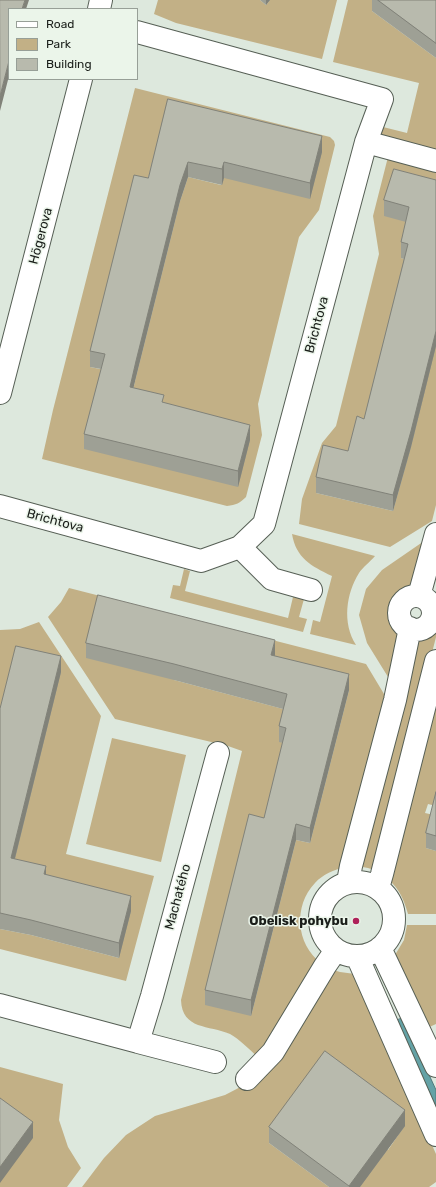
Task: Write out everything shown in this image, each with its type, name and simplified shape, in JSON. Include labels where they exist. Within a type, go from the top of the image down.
[{"type":"street","name":"Brichtova","points":[[0,506],[201,561],[240,547],[264,524],[366,142],[382,99],[138,32]]},
{"type":"street","name":"Högerova","points":[[0,393],[81,80]]},
{"type":"street","points":[[366,142],[436,161]]},
{"type":"street","points":[[348,882],[396,700],[410,628],[420,629],[431,620],[431,605],[428,601],[419,596],[436,534]]},
{"type":"street","points":[[240,547],[272,579],[311,590]]},
{"type":"street","points":[[378,888],[436,661]]},
{"type":"street","name":"Machatého","points":[[138,1042],[218,753]]},
{"type":"street","points":[[358,881],[369,883],[378,888],[387,896],[392,907],[394,918],[392,929],[380,948],[369,954],[346,953],[327,942],[321,931],[319,919],[321,906],[327,895],[337,887],[348,882],[358,881]]},
{"type":"street","points":[[380,948],[436,1066]]},
{"type":"street","points":[[248,1079],[273,1052],[325,966],[346,953]]},
{"type":"street","points":[[346,953],[436,1135]]},
{"type":"street","points":[[0,1005],[215,1062]]},
{"type":"green space","points":[[158,0],[260,0],[266,5],[270,0],[337,0],[322,59],[176,23],[154,14]]},
{"type":"green space","points":[[348,0],[380,0],[372,11],[436,58],[436,154],[380,139],[383,127],[407,133],[419,83],[333,62]]},
{"type":"green space","points":[[135,88],[330,137],[334,141],[335,145],[319,210],[299,237],[258,404],[262,435],[246,497],[242,501],[227,506],[42,459],[53,410]],"holes":[[[168,114],[224,178],[221,185],[188,177],[180,201],[130,403],[105,370],[90,367]]]},
{"type":"green space","points":[[389,153],[436,166],[436,195],[409,223],[401,258],[408,260],[364,434],[348,467],[316,493],[393,511],[411,446],[436,343],[436,505],[432,521],[390,547],[299,524],[302,499],[322,443],[336,426],[379,254],[373,216]]},
{"type":"green space","points":[[292,534],[375,556],[359,573],[351,590],[349,599],[347,618],[356,645],[310,634],[313,620],[320,622],[332,576],[311,565],[301,555],[294,542]]},
{"type":"green space","points":[[427,539],[413,589],[402,595],[395,603],[393,615],[394,621],[400,630],[393,685],[367,643],[359,615],[366,589],[382,570]]},
{"type":"green space","points":[[184,569],[190,571],[185,591],[288,618],[293,597],[304,599],[299,617],[307,619],[303,632],[170,598],[173,585],[180,586]]},
{"type":"green space","points":[[69,588],[366,664],[387,699],[345,867],[329,873],[318,880],[308,892],[303,903],[300,924],[302,935],[306,946],[321,963],[259,1058],[230,1034],[191,1022],[186,1017],[181,1000],[242,751],[228,746],[115,719],[48,617],[61,602]],"holes":[[[174,680],[349,690],[310,843],[296,840],[251,1016],[286,744],[279,741],[287,710]]]},
{"type":"green space","points":[[39,622],[101,716],[66,854],[154,876],[126,981],[0,949],[0,929],[31,935],[119,958],[11,874],[0,722],[0,630],[20,629]]},
{"type":"green space","points":[[436,628],[436,637],[377,871],[357,866],[418,637],[428,635]]},
{"type":"green space","points":[[436,680],[436,806],[428,804],[425,813],[434,815],[426,848],[436,851],[436,914],[408,914],[401,896],[389,880]]},
{"type":"green space","points":[[112,738],[186,755],[161,862],[86,844]]},
{"type":"green space","points":[[407,925],[436,925],[436,1024],[425,1029],[395,955],[404,940]]},
{"type":"green space","points":[[330,969],[355,974],[436,1154],[436,1182],[429,1187],[360,1187],[372,1138],[388,1150],[405,1125],[269,1143],[329,1187],[82,1187],[104,1158],[126,1135],[155,1116],[225,1095],[252,1081]]},
{"type":"green space","points":[[0,1067],[63,1084],[59,1120],[68,1147],[81,1168],[67,1187],[0,1187]]},
{"type":"water","points":[[403,1018],[436,1090],[436,1110],[395,1021]]},
{"type":"building","points":[[0,0],[25,0],[22,8],[8,8],[8,65],[0,96]]},
{"type":"building","points":[[378,0],[436,0],[436,43]]},
{"type":"building","points":[[168,99],[322,136],[310,183],[224,162],[222,169],[188,162],[180,185],[130,387],[164,395],[162,402],[250,425],[238,471],[84,434],[105,354],[90,351],[134,175],[148,178]]},
{"type":"building","points":[[394,169],[436,180],[436,331],[393,495],[316,477],[323,445],[348,451],[357,416],[364,419],[408,244],[401,242],[409,207],[384,200]]},
{"type":"building","points":[[98,595],[275,640],[271,655],[349,674],[310,828],[296,824],[251,1000],[205,990],[249,814],[264,818],[286,728],[279,726],[287,694],[174,664],[86,643]]},
{"type":"building","points":[[16,646],[61,656],[11,858],[46,866],[44,874],[131,896],[119,943],[0,913],[0,709]]},
{"type":"building","points":[[436,792],[436,836],[426,833]]},
{"type":"building","points":[[325,1051],[405,1110],[349,1186],[269,1127]]},
{"type":"building","points":[[0,1098],[33,1122],[0,1167]]},
{"type":"place","name":"Obelisk pohybu","points":[[356,921]]}]
